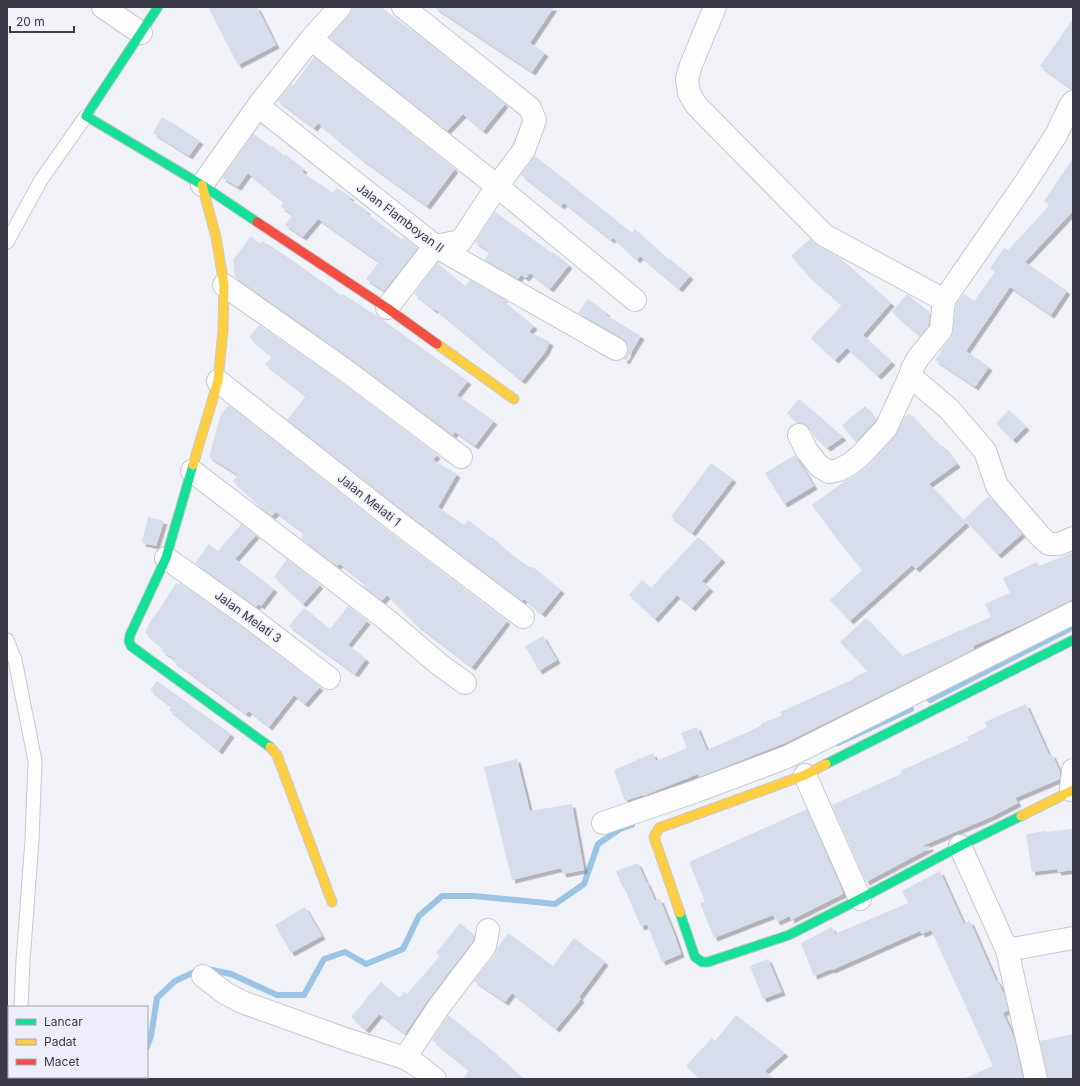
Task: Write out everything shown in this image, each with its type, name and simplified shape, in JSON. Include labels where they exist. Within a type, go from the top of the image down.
[{"type":"street","points":[[103,7],[141,33]]},
{"type":"street","points":[[158,7],[86,116],[202,185],[387,308],[514,399]]},
{"type":"street","points":[[202,185],[258,106],[311,40],[340,7]]},
{"type":"street","points":[[387,308],[435,246],[461,241],[497,186],[524,150],[535,120],[530,108],[403,7]]},
{"type":"street","points":[[714,7],[690,65],[688,79],[689,93],[696,105],[824,235],[944,300]]},
{"type":"street","points":[[311,40],[497,186],[634,300]]},
{"type":"street","points":[[799,435],[807,451],[819,466],[829,472],[839,470],[850,464],[861,455],[886,428],[918,358],[941,330],[944,300],[1027,180],[1056,135],[1073,102]]},
{"type":"street","name":"Jalan Flamboyan II","points":[[258,106],[435,246],[616,349]]},
{"type":"street","points":[[202,185],[216,237],[224,285],[223,330],[218,381],[166,558],[130,635],[129,641],[131,646],[271,748],[277,755],[332,902]]},
{"type":"street","points":[[224,285],[345,370],[461,457]]},
{"type":"street","points":[[910,376],[949,409],[985,451],[997,486],[1040,536],[1049,544],[1058,544],[1073,538]]},
{"type":"street","name":"Jalan Melati 1","points":[[218,381],[396,521],[523,616]]},
{"type":"street","points":[[192,472],[387,620],[440,665],[465,683]]},
{"type":"street","name":"Jalan Melati 3","points":[[166,558],[252,619],[330,678]]},
{"type":"street","points":[[602,823],[694,792],[787,757],[1073,613]]},
{"type":"street","points":[[1072,783],[960,846],[789,935],[708,962],[702,962],[695,957],[654,837],[659,828],[805,775],[1073,640]]},
{"type":"street","points":[[805,775],[860,899]]},
{"type":"street","points":[[960,846],[1007,950],[1036,1079]]},
{"type":"street","points":[[405,1058],[438,1008],[485,946],[488,930]]},
{"type":"street","points":[[1007,950],[1073,938]]},
{"type":"street","points":[[203,976],[225,993],[242,1002],[308,1027],[405,1058],[420,1067],[435,1079]]},
{"type":"lane","points":[[7,242],[41,180],[86,116]]},
{"type":"lane","points":[[7,640],[15,660],[35,761],[32,840],[21,1006]]},
{"type":"building","points":[[208,7],[257,7],[276,45],[238,65]]},
{"type":"building","points":[[352,7],[381,7],[505,104],[483,131],[463,114],[447,131],[329,37],[349,15]]},
{"type":"building","points":[[434,7],[554,7],[530,43],[545,53],[532,72]]},
{"type":"building","points":[[1073,19],[1073,90],[1040,66]]},
{"type":"building","points":[[314,57],[455,169],[427,206],[361,159],[318,123],[314,128],[278,101],[291,84],[293,86]]},
{"type":"building","points":[[162,117],[200,141],[189,156],[153,133]]},
{"type":"building","points":[[253,134],[272,147],[273,146],[284,156],[285,154],[304,169],[302,172],[333,193],[337,188],[351,197],[349,199],[367,211],[366,213],[401,239],[403,237],[418,248],[384,291],[366,279],[379,262],[318,219],[303,237],[285,225],[293,215],[281,207],[284,202],[248,173],[238,187],[222,178]]},
{"type":"building","points":[[535,156],[632,233],[635,229],[669,260],[670,259],[690,276],[679,289],[640,256],[637,260],[613,238],[611,240],[564,203],[561,206],[521,175]]},
{"type":"building","points":[[1073,158],[1073,211],[1025,262],[1067,291],[1051,315],[1010,287],[966,351],[989,367],[975,387],[935,360],[941,352],[940,351],[951,338],[956,304],[964,294],[974,301],[995,272],[990,268],[1004,248],[1008,250],[1050,205],[1044,201]]},
{"type":"building","points":[[495,212],[552,253],[553,252],[569,265],[550,289],[530,273],[526,278],[521,275],[518,279],[484,260],[490,252],[475,242]]},
{"type":"building","points":[[251,236],[260,244],[262,241],[268,244],[342,296],[343,294],[380,318],[468,381],[457,395],[494,421],[475,446],[455,432],[453,435],[352,360],[235,277],[233,260]]},
{"type":"building","points":[[810,239],[818,246],[840,258],[891,303],[863,335],[892,362],[878,376],[847,348],[835,360],[811,338],[842,305],[810,277],[791,256]]},
{"type":"building","points":[[437,263],[465,286],[470,280],[504,299],[503,301],[534,326],[529,332],[550,342],[546,351],[522,381],[435,309],[434,310],[414,294]]},
{"type":"building","points":[[907,294],[930,313],[929,325],[920,336],[892,312]]},
{"type":"building","points":[[588,299],[607,313],[606,315],[641,336],[626,361],[623,359],[627,355],[627,342],[578,313]]},
{"type":"building","points":[[259,325],[338,380],[437,455],[433,460],[457,474],[438,507],[464,525],[468,520],[491,538],[492,537],[512,555],[529,567],[533,567],[561,590],[542,614],[524,599],[522,601],[287,420],[306,396],[265,364],[272,357],[249,337]]},
{"type":"building","points":[[799,399],[843,437],[827,448],[814,436],[806,425],[798,423],[787,413]]},
{"type":"building","points":[[229,405],[388,531],[507,621],[472,667],[418,626],[387,595],[382,601],[363,586],[365,584],[340,564],[337,566],[301,538],[304,533],[276,512],[272,516],[257,505],[258,504],[233,481],[238,475],[209,457],[221,414]]},
{"type":"building","points":[[865,406],[876,420],[856,442],[842,425]]},
{"type":"building","points":[[1009,410],[1026,427],[1013,440],[996,423]]},
{"type":"building","points":[[909,413],[941,447],[943,446],[957,464],[929,484],[966,523],[916,569],[912,565],[850,621],[830,600],[862,570],[812,505],[845,481],[858,474],[870,464],[895,436],[905,417]]},
{"type":"building","points":[[795,455],[814,486],[784,504],[765,473]]},
{"type":"building","points":[[711,463],[733,479],[692,533],[671,517]]},
{"type":"building","points":[[989,496],[1022,534],[998,555],[964,519]]},
{"type":"building","points":[[148,517],[164,521],[156,546],[142,543]]},
{"type":"building","points":[[241,524],[256,535],[235,559],[274,589],[261,606],[258,604],[256,607],[195,563],[209,544],[218,551]]},
{"type":"building","points":[[698,537],[722,559],[702,581],[710,588],[692,608],[677,595],[655,619],[629,595],[642,580],[651,588]]},
{"type":"building","points":[[1073,552],[1073,599],[1023,624],[973,646],[974,649],[785,743],[699,777],[698,774],[643,796],[625,801],[614,770],[653,753],[656,761],[687,748],[681,733],[697,727],[707,750],[761,726],[761,724],[782,715],[780,712],[854,679],[854,677],[868,671],[840,642],[866,618],[902,656],[991,617],[985,604],[1010,593],[1003,578],[1037,562],[1039,566]]},
{"type":"building","points":[[287,559],[320,585],[303,604],[274,577]]},
{"type":"building","points":[[176,583],[180,583],[245,629],[320,687],[305,704],[294,695],[269,727],[249,711],[246,714],[173,661],[175,659],[162,651],[163,648],[145,633],[151,620]]},
{"type":"building","points":[[348,606],[367,621],[348,645],[366,659],[355,674],[289,626],[304,608],[330,629]]},
{"type":"building","points":[[543,636],[557,660],[539,671],[525,646]]},
{"type":"building","points":[[157,681],[231,734],[219,751],[169,710],[172,707],[150,690]]},
{"type":"building","points":[[1026,704],[1049,755],[1052,754],[1060,772],[1060,779],[1015,798],[1018,803],[991,817],[922,846],[930,846],[930,848],[866,882],[832,805],[901,774],[900,771],[969,740],[967,737],[987,727],[985,722]]},
{"type":"building","points":[[517,759],[530,811],[572,804],[584,870],[563,874],[561,868],[512,880],[484,767]]},
{"type":"building","points":[[807,809],[843,894],[791,920],[790,916],[777,922],[773,915],[714,938],[700,903],[705,902],[689,862]]},
{"type":"building","points":[[1073,829],[1073,870],[1058,872],[1057,869],[1032,872],[1026,834]]},
{"type":"building","points":[[638,863],[655,901],[660,899],[681,954],[662,962],[647,924],[641,927],[616,871]]},
{"type":"building","points":[[940,871],[964,924],[970,921],[996,980],[1005,996],[1008,1010],[1003,1013],[1014,1037],[1023,1079],[963,1079],[993,1066],[931,930],[922,934],[920,931],[832,970],[831,969],[814,976],[801,943],[832,927],[835,934],[908,903],[902,891]]},
{"type":"building","points":[[305,907],[322,936],[291,953],[275,925]]},
{"type":"building","points":[[460,923],[474,935],[473,941],[428,1000],[405,1034],[379,1014],[366,1030],[351,1017],[381,982],[399,998],[404,992],[407,994],[440,956],[436,953]]},
{"type":"building","points":[[508,933],[553,966],[574,938],[605,962],[579,997],[581,999],[556,1029],[512,993],[505,1002],[474,981],[495,954]]},
{"type":"building","points":[[768,959],[782,992],[763,999],[750,966]]},
{"type":"building","points":[[448,1015],[486,1045],[524,1079],[463,1079],[469,1070],[432,1040]]},
{"type":"building","points":[[736,1015],[785,1053],[765,1071],[774,1079],[700,1079],[686,1066],[712,1038],[715,1041]]},
{"type":"building","points":[[1073,1034],[1073,1079],[1048,1079],[1040,1041]]},
{"type":"waterway","points":[[930,700],[1073,627]]},
{"type":"waterway","points":[[838,743],[911,709]]},
{"type":"waterway","points":[[148,1044],[151,1036],[157,998],[175,981],[203,968],[231,974],[277,995],[304,995],[324,959],[345,952],[366,964],[403,949],[419,916],[442,896],[474,896],[555,904],[584,884],[598,844],[620,829],[632,825]]},
{"type":"traffic: fast","points":[[158,7],[86,116],[202,185],[257,222]]},
{"type":"traffic: fast","points":[[193,465],[166,558],[130,635],[129,641],[131,646],[270,747]]},
{"type":"traffic: fast","points":[[826,764],[1073,640]]},
{"type":"traffic: fast","points":[[680,913],[695,957],[702,962],[708,962],[789,935],[1021,816]]},
{"type":"traffic: slow","points":[[193,465],[218,381],[223,330],[224,285],[216,237],[202,185]]},
{"type":"traffic: slow","points":[[437,344],[514,399]]},
{"type":"traffic: slow","points":[[270,747],[277,755],[332,902]]},
{"type":"traffic: slow","points":[[680,913],[654,837],[659,828],[805,775],[826,764]]},
{"type":"traffic: slow","points":[[1021,816],[1073,790]]},
{"type":"traffic: jam","points":[[257,222],[387,308],[437,344]]}]
